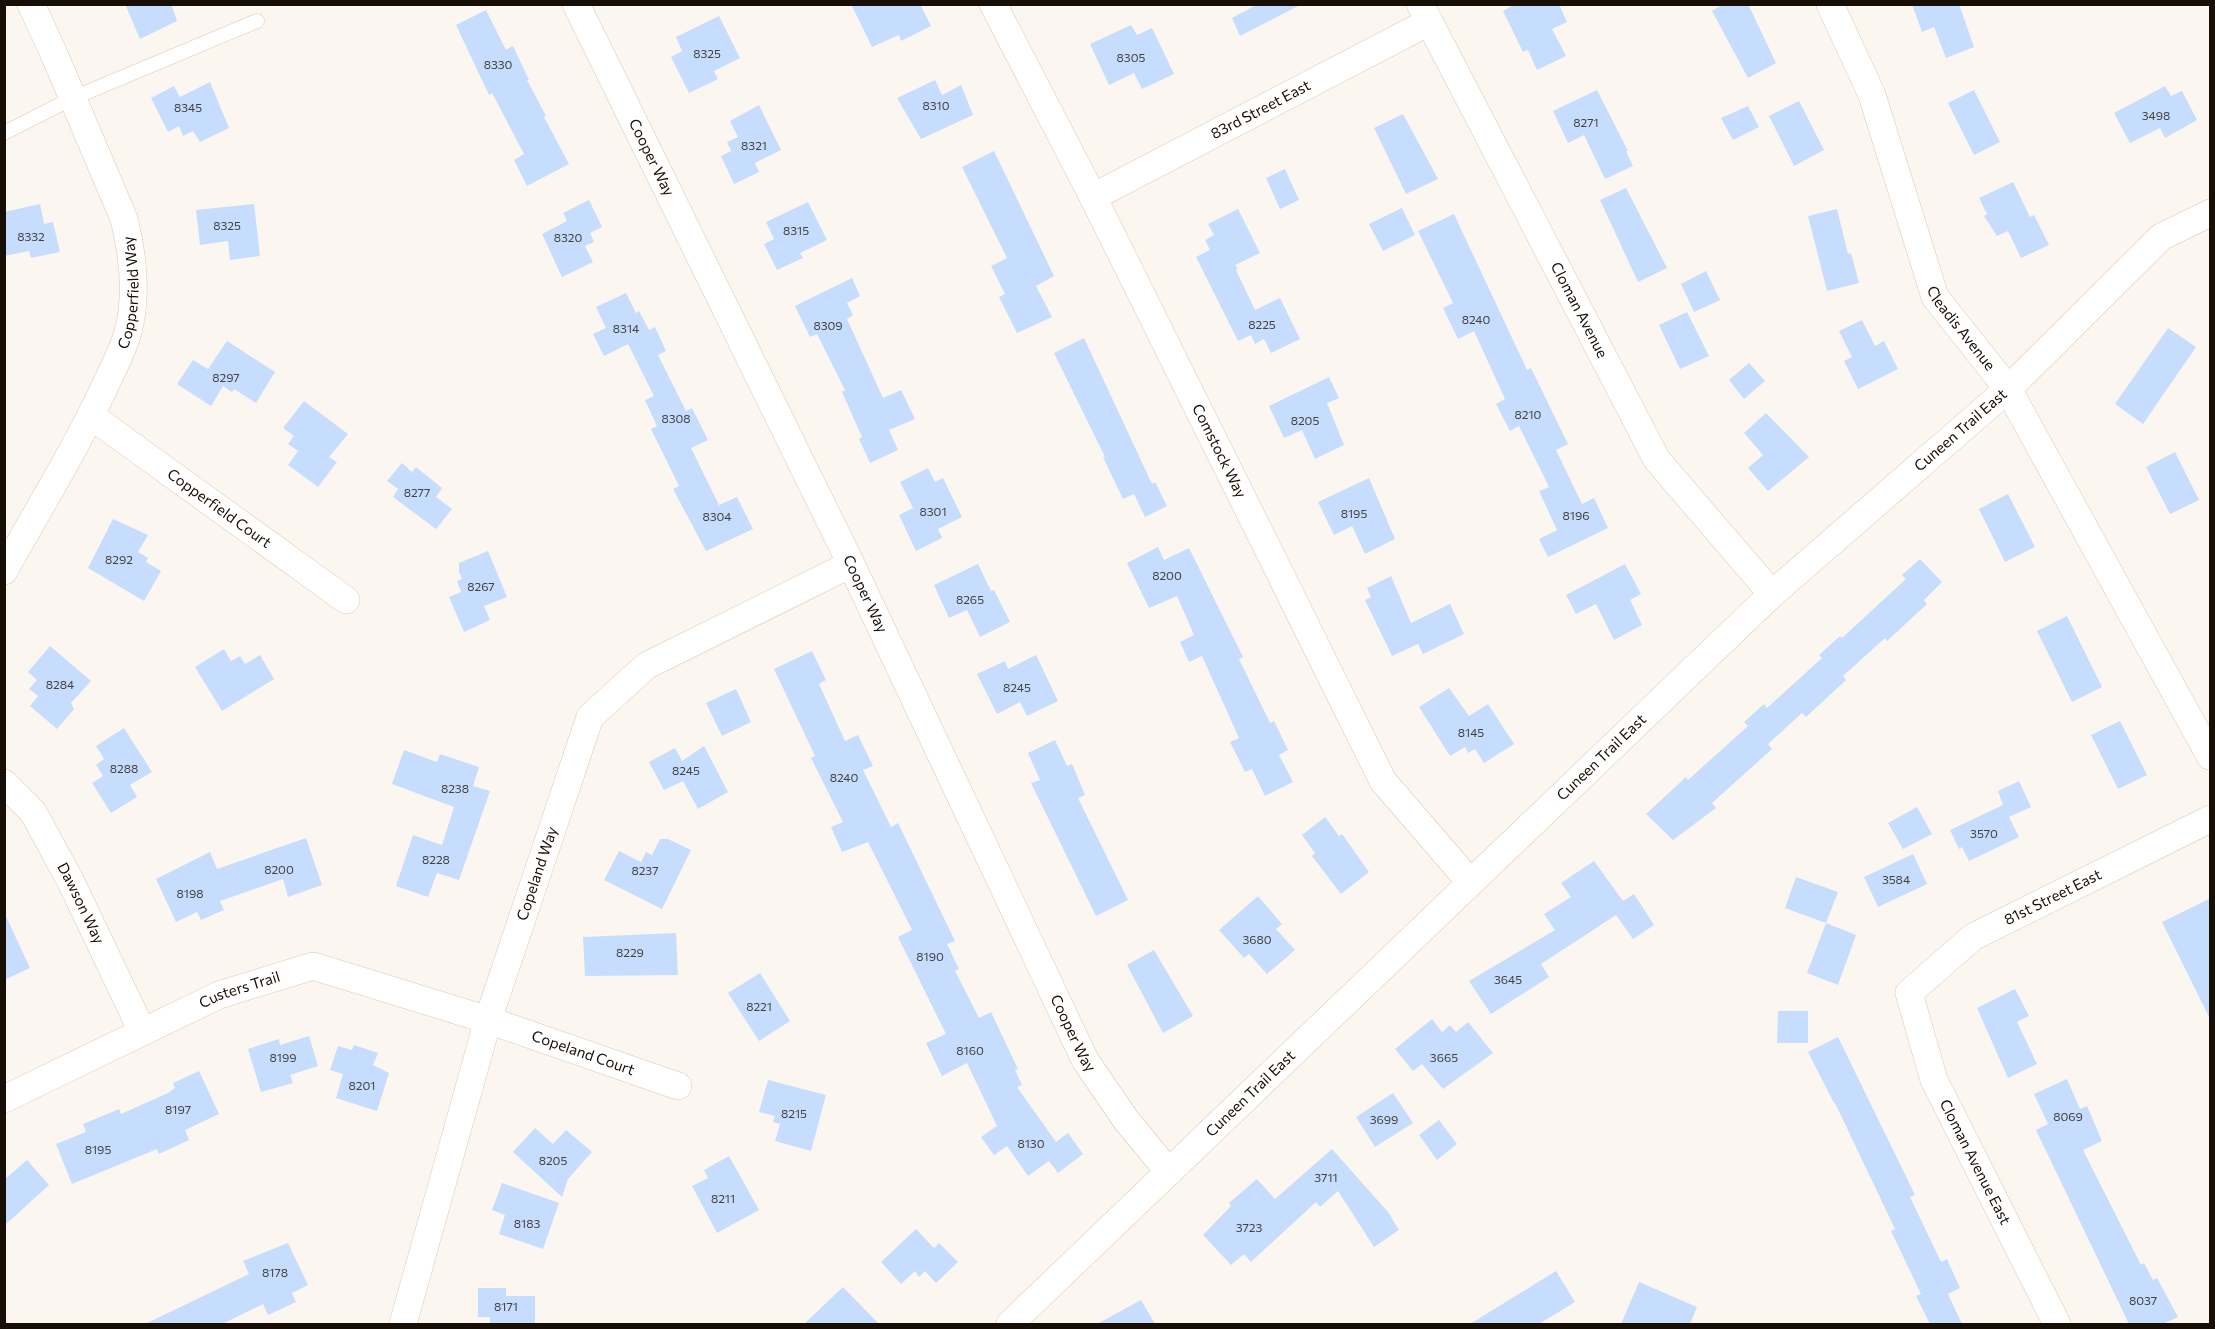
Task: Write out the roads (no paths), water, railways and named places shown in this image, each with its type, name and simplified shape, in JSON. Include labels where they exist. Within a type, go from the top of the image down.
[{"type":"street","name":"Copperfield Way","points":[[4,572],[91,416],[128,332],[133,303],[134,275],[124,219],[31,4]]},
{"type":"street","name":"Cooper Way","points":[[576,4],[851,564],[1085,1060],[1126,1120],[1169,1172]]},
{"type":"street","name":"Comstock Way","points":[[993,4],[1093,197],[1383,781],[1470,882]]},
{"type":"street","name":"Cleadis Avenue","points":[[1830,4],[1872,95],[1935,297],[2008,389],[2211,756]]},
{"type":"street","name":"83rd Street East","points":[[1093,197],[1424,13]]},
{"type":"street","name":"Cloman Avenue","points":[[1424,13],[1657,460],[1772,594]]},
{"type":"street","name":"Cuneen Trail East","points":[[1020,1321],[1169,1172],[1772,594],[2008,389],[2161,237],[2211,213]]},
{"type":"street","name":"Copperfield Court","points":[[91,416],[346,600]]},
{"type":"street","name":"Copeland Way","points":[[403,1324],[488,1020],[590,717],[646,666],[851,564]]},
{"type":"street","name":"Dawson Way","points":[[4,783],[33,813],[38,822],[71,882],[142,1032]]},
{"type":"street","name":"81st Street East","points":[[1909,993],[1972,937],[2211,819]]},
{"type":"street","name":"Custers Trail","points":[[4,1100],[219,995],[313,966],[488,1020]]},
{"type":"street","name":"Cloman Avenue East","points":[[1909,993],[1934,1080],[2057,1324]]},
{"type":"street","name":"Copeland Court","points":[[488,1020],[678,1086]]},
{"type":"lane","points":[[4,133],[73,98],[257,21]]}]
